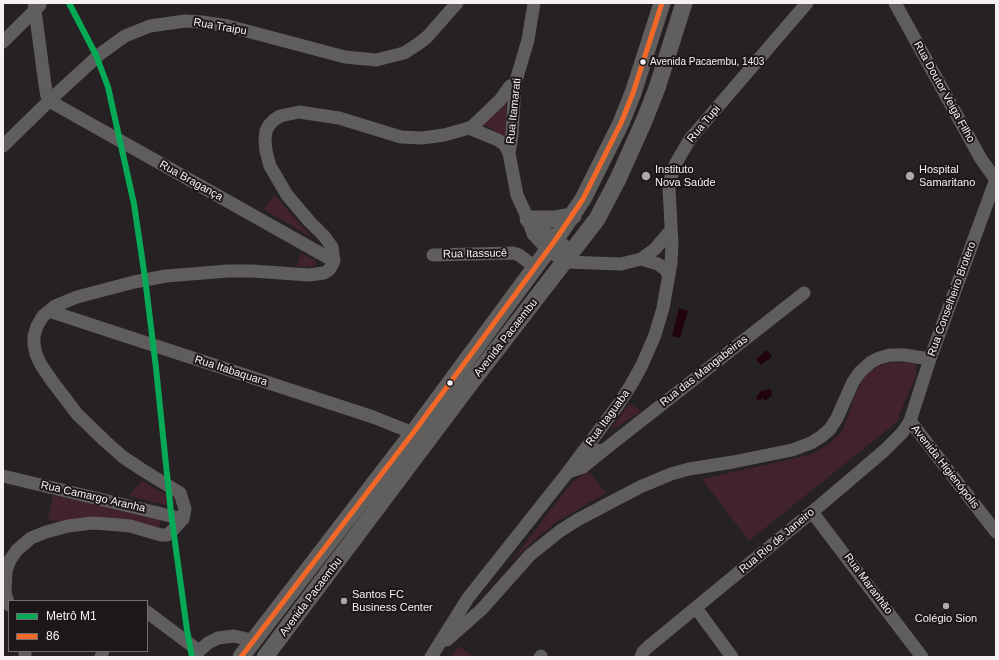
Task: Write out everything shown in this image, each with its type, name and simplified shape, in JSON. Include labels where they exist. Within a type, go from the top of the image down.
[{"type":"main road","name":"Avenida Pacaembu","points":[[241,657],[413,433],[573,216],[621,123],[633,93],[662,3]]},
{"type":"main road","name":"Avenida Pacaembu","points":[[273,653],[467,388],[597,219],[618,179],[639,133],[657,88],[684,3]]},
{"type":"main road","points":[[528,218],[555,219],[573,216]]},
{"type":"street","name":"Rua Traipu","points":[[3,146],[50,100],[112,45],[125,36],[150,26],[185,21],[202,22],[228,26],[345,57],[376,60],[404,53],[418,44],[427,37],[457,3]]},
{"type":"street","name":"Rua Itamarati","points":[[534,3],[528,40],[515,84],[512,134],[509,152],[517,195],[528,218],[533,234],[552,244],[569,257]]},
{"type":"street","name":"Rua Tupi","points":[[671,230],[669,201],[671,177],[676,162],[683,149],[807,3]]},
{"type":"street","name":"Rua Doutor Veiga Filho","points":[[896,3],[981,159],[996,179]]},
{"type":"street","points":[[37,5],[45,85],[50,100]]},
{"type":"street","points":[[3,42],[37,5]]},
{"type":"street","points":[[8,602],[5,593],[6,571],[16,550],[31,538],[68,526],[92,524],[130,526],[161,536],[167,535],[174,530],[183,518],[185,509],[180,493],[123,457],[105,442],[77,414],[52,381],[41,365],[36,354],[34,344],[34,336],[37,326],[43,316],[60,304],[77,297],[154,278],[228,271],[316,275],[324,273],[329,270],[334,261],[332,247],[287,195],[270,166],[264,140],[269,125],[274,120],[280,116],[299,112],[324,115],[351,121],[401,137],[410,138],[444,136],[469,128],[500,100],[510,86],[515,84]]},
{"type":"street","name":"Rua Bragança","points":[[50,100],[70,113],[334,261]]},
{"type":"street","points":[[469,128],[498,140],[505,145],[509,152]]},
{"type":"street","name":"Rua Conselheiro Brotero","points":[[910,421],[930,359],[996,179]]},
{"type":"street","points":[[569,257],[621,264],[641,259],[655,249],[671,230]]},
{"type":"street","name":"Rua Itaguaba","points":[[434,652],[468,598],[568,472],[621,400],[642,365],[655,335],[663,308],[672,250],[671,230]]},
{"type":"street","name":"Rua Itassucê","points":[[433,255],[513,253],[519,255],[535,268]]},
{"type":"street","points":[[641,259],[658,264],[666,270],[669,276]]},
{"type":"street","name":"Rua das Mangabeiras","points":[[568,472],[583,467],[804,293]]},
{"type":"street","name":"Rua Itabaquara","points":[[49,311],[373,417],[413,433]]},
{"type":"street","points":[[434,652],[482,609],[530,555],[560,531],[579,519],[640,487],[671,474],[689,469],[792,450],[811,443],[830,429],[837,418],[853,382],[860,372],[871,362],[890,355],[904,355],[930,359]]},
{"type":"street","points":[[761,554],[756,548],[904,424],[915,399]]},
{"type":"street","name":"Rua Rio de Janeiro","points":[[641,657],[643,652],[648,647],[885,450],[910,421]]},
{"type":"street","name":"Avenida Higienópolis","points":[[910,421],[996,532]]},
{"type":"street","points":[[590,442],[595,450],[604,450]]},
{"type":"street","name":"Rua Camargo Aranha","points":[[3,476],[183,518]]},
{"type":"street","name":"Rua Maranhão","points":[[812,512],[922,657]]},
{"type":"street","points":[[696,608],[732,657]]},
{"type":"street","points":[[148,613],[197,654],[208,643],[218,638],[228,636],[241,637],[252,642]]},
{"type":"shaded area","points":[[506,99],[507,139],[489,127],[480,125]]},
{"type":"shaded area","points":[[275,195],[311,237],[263,209]]},
{"type":"shaded area","points":[[301,253],[315,260],[315,265],[312,267],[297,266]]},
{"type":"shaded area","points":[[679,308],[688,311],[680,338],[672,336]]},
{"type":"shaded area","points":[[767,350],[772,357],[761,365],[756,359]]},
{"type":"shaded area","points":[[893,362],[916,363],[916,376],[899,415],[898,421],[749,541],[702,479],[812,454],[826,446],[842,432],[856,393],[865,375],[879,366]]},
{"type":"shaded area","points":[[769,389],[773,392],[771,394],[773,395],[765,401],[763,398],[758,401],[756,397],[761,391]]},
{"type":"shaded area","points":[[629,404],[642,411],[613,429],[612,428]]},
{"type":"shaded area","points":[[588,471],[606,493],[558,521],[511,562],[573,482]]},
{"type":"shaded area","points":[[142,481],[175,499],[174,507],[129,496]]},
{"type":"shaded area","points":[[53,495],[161,518],[159,529],[84,517],[76,523],[48,520]]},
{"type":"shaded area","points":[[459,646],[473,657],[451,657]]},
{"type":"metro line","name":"M1","points":[[69,3],[96,55],[108,87],[134,204],[156,368],[171,513],[192,657]]},
{"type":"transit line","name":"86","points":[[241,657],[413,433],[556,239],[583,199],[621,123],[633,93],[662,3]]},
{"type":"place","name":"Avenida Pacaembu, 1403","points":[[643,62]]},
{"type":"place","name":"Instituto Nova Saúde","points":[[646,176]]},
{"type":"place","name":"Hospital Samaritano","points":[[910,176]]},
{"type":"place","name":"Santos FC Business Center","points":[[344,601]]},
{"type":"place","name":"Colégio Sion","points":[[946,606]]}]
